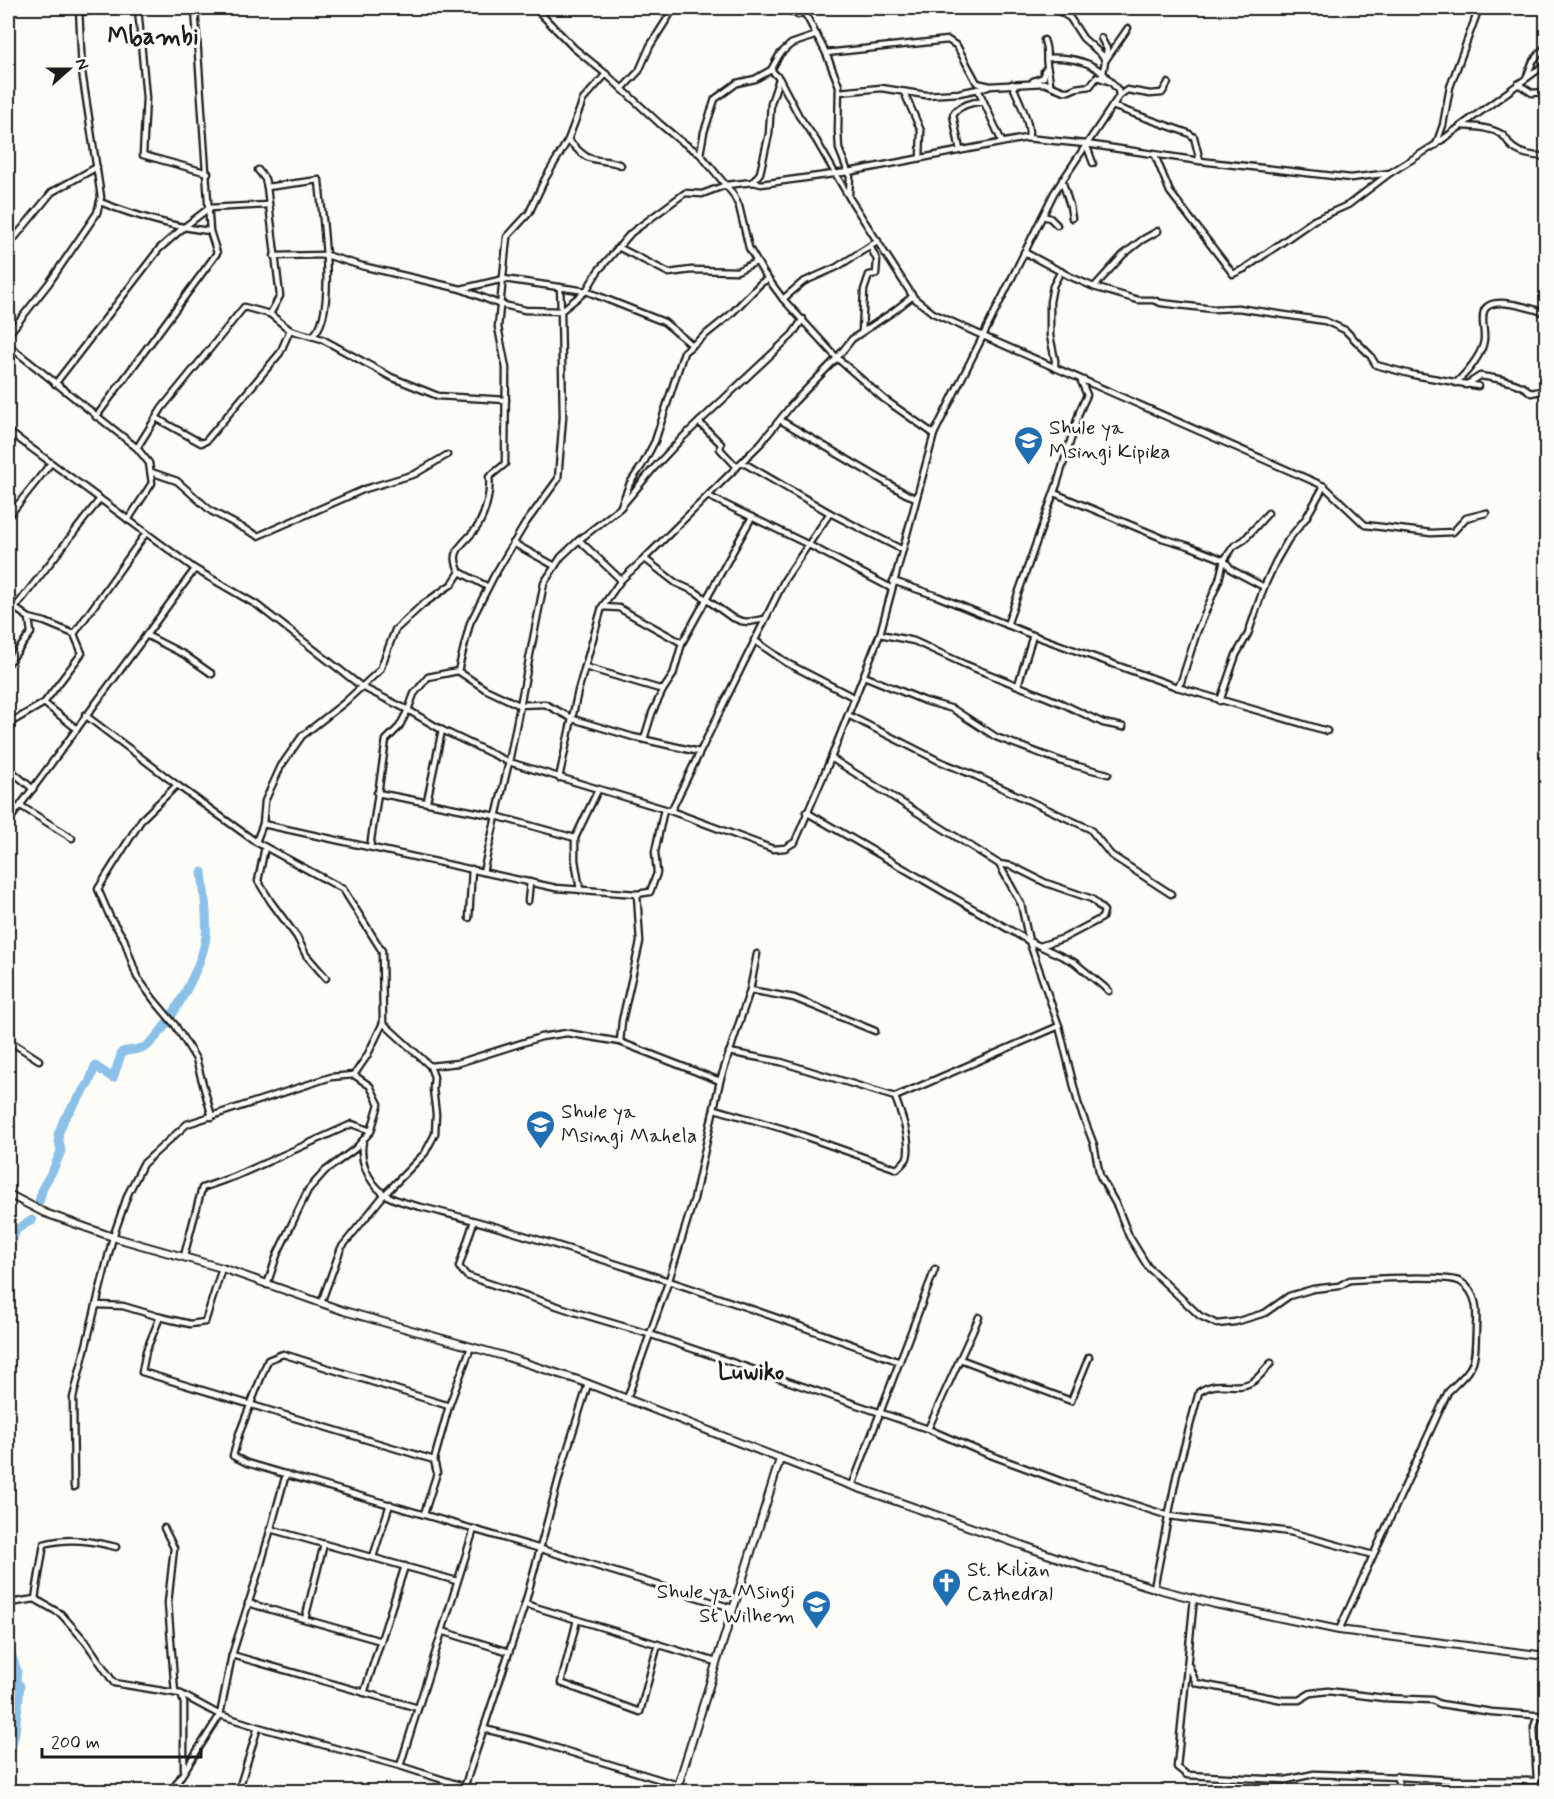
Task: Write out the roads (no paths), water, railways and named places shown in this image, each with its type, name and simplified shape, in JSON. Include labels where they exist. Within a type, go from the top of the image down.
[{"type":"main road","points":[[8,1194],[45,1213],[114,1236],[222,1268],[321,1303],[588,1384],[852,1486],[1070,1562],[1154,1588],[1194,1599],[1339,1630],[1546,1656]]},
{"type":"main road","points":[[677,1788],[780,1459]]},
{"type":"street","points":[[8,335],[49,283],[97,213],[101,197],[82,72],[79,10],[118,8]]},
{"type":"street","points":[[138,8],[146,98],[143,155],[208,173]]},
{"type":"street","points":[[96,417],[217,253],[210,231],[208,173],[195,8]]},
{"type":"street","points":[[535,8],[574,48],[678,139],[700,154],[726,185],[739,206],[745,236],[756,262],[783,299],[837,358],[884,399],[934,434]]},
{"type":"street","points":[[622,89],[639,71],[650,46],[674,8]]},
{"type":"street","points":[[786,8],[798,15],[803,12],[817,35],[837,78],[839,92],[837,131],[839,149],[850,177],[850,199]]},
{"type":"street","points":[[1054,8],[1070,18],[1083,38],[1106,61]]},
{"type":"street","points":[[1436,145],[1443,125],[1449,87],[1479,8]]},
{"type":"street","points":[[1106,61],[1128,28]]},
{"type":"street","points":[[700,154],[704,132],[715,99],[737,83],[755,79],[771,70],[780,54],[791,44],[817,35]]},
{"type":"street","points":[[839,92],[880,88],[926,95],[959,93],[990,86],[1044,82],[1064,91],[1070,91],[1090,86],[1097,77],[1101,77],[1107,50],[1101,38]]},
{"type":"street","points":[[826,53],[948,40],[957,46],[977,83],[990,86]]},
{"type":"street","points":[[1044,40],[1048,51],[1047,68],[1050,85]]},
{"type":"street","points":[[1526,78],[1533,61],[1546,46]]},
{"type":"street","points":[[1048,58],[1080,61],[1093,66],[1103,73],[1118,90],[1119,96]]},
{"type":"street","points":[[1154,153],[1170,192],[1233,274],[1244,269],[1314,220],[1348,205],[1390,172],[1436,145],[1546,64]]},
{"type":"street","points":[[1031,84],[1044,77],[1044,71],[1047,68]]},
{"type":"street","points":[[771,70],[779,78],[799,116],[837,173],[850,199],[913,296],[933,313],[1324,486],[1365,525],[1431,533],[1453,532],[1466,518],[1486,513]]},
{"type":"street","points":[[488,587],[460,572],[455,564],[458,549],[479,524],[490,488],[489,477],[505,464],[506,368],[498,327],[507,237],[529,213],[545,179],[568,140],[583,100],[606,74]]},
{"type":"street","points":[[1097,77],[1111,82]]},
{"type":"street","points":[[753,182],[760,173],[769,134],[771,103],[779,78]]},
{"type":"street","points":[[8,431],[195,569],[257,605],[362,687],[442,730],[509,762],[671,811],[773,849],[785,848],[795,842],[864,676],[879,634],[934,434],[1042,216],[1062,180],[1119,96],[1127,90],[1150,94],[1162,93],[1168,83]]},
{"type":"street","points":[[1011,84],[1029,126],[1028,138]]},
{"type":"street","points":[[1518,84],[1532,93],[1546,92]]},
{"type":"street","points":[[978,89],[1002,142]]},
{"type":"street","points":[[904,92],[921,132],[920,158]]},
{"type":"street","points":[[960,150],[954,111],[979,101],[984,102]]},
{"type":"street","points":[[1112,106],[1188,133],[1194,137],[1200,161]]},
{"type":"street","points":[[1462,126],[1485,128],[1500,133],[1507,138],[1512,147],[1537,157],[1546,156]]},
{"type":"street","points":[[274,256],[327,255],[362,266],[461,289],[499,304],[525,310],[561,311],[586,291],[598,271],[631,233],[685,193],[702,194],[726,185],[753,182],[760,184],[848,172],[1028,138],[1254,168],[1351,178],[1390,172]]},
{"type":"street","points":[[568,140],[584,156],[611,160],[621,165]]},
{"type":"street","points":[[1086,144],[1093,163]]},
{"type":"street","points":[[8,246],[52,192],[97,166]]},
{"type":"street","points":[[258,170],[265,179],[267,187],[280,296],[270,314]]},
{"type":"street","points":[[267,187],[319,180],[327,255],[327,292],[324,314],[317,333],[312,336]]},
{"type":"street","points":[[1062,180],[1072,218]]},
{"type":"street","points":[[100,202],[135,216],[183,228],[210,231]]},
{"type":"street","points":[[55,384],[159,249],[183,228],[209,208],[268,205]]},
{"type":"street","points":[[1042,216],[1050,218],[1057,225]]},
{"type":"street","points":[[1094,286],[1123,255],[1158,231]]},
{"type":"street","points":[[783,299],[803,282],[837,267],[878,241]]},
{"type":"street","points":[[862,332],[864,290],[869,275],[876,274],[877,260],[870,246]]},
{"type":"street","points":[[618,247],[669,273],[691,270],[737,271],[756,262]]},
{"type":"street","points":[[1024,252],[1094,286],[1138,300],[1213,309],[1238,308],[1325,321],[1345,330],[1370,355],[1376,365],[1478,387]]},
{"type":"street","points":[[1055,368],[1056,360],[1050,336],[1050,302],[1053,286],[1061,271]]},
{"type":"street","points":[[461,289],[504,279],[586,291],[664,322],[692,345]]},
{"type":"street","points":[[620,508],[630,483],[655,441],[684,352],[730,315],[761,283],[768,279]]},
{"type":"street","points":[[458,671],[470,623],[488,587],[525,524],[558,479],[563,417],[560,287]]},
{"type":"street","points":[[559,778],[585,667],[602,607],[621,580],[742,462],[852,339],[913,296]]},
{"type":"street","points":[[1456,383],[1468,371],[1484,342],[1484,313],[1488,306],[1495,303],[1509,303],[1546,313]]},
{"type":"street","points":[[137,448],[156,418],[244,307],[270,314],[290,330],[322,339],[391,376],[438,396],[506,400]]},
{"type":"street","points":[[483,872],[509,762],[544,583],[561,557],[620,508],[653,469],[699,422],[792,335],[803,320]]},
{"type":"street","points":[[156,418],[201,443],[206,441],[280,353],[290,330]]},
{"type":"street","points":[[8,345],[137,448],[149,463],[152,483],[128,519]]},
{"type":"street","points":[[1466,385],[1480,376],[1518,383],[1527,387],[1531,393],[1546,390]]},
{"type":"street","points":[[1007,625],[1087,395],[1081,380]]},
{"type":"street","points":[[780,420],[916,498]]},
{"type":"street","points":[[699,422],[721,444],[720,449],[737,467]]},
{"type":"street","points":[[151,472],[177,482],[212,511],[258,536],[365,489],[415,474],[447,455]]},
{"type":"street","points":[[742,462],[830,513],[901,549]]},
{"type":"street","points":[[8,517],[51,463]]},
{"type":"street","points":[[1220,701],[1236,655],[1248,634],[1264,587],[1288,540],[1306,518],[1324,486]]},
{"type":"street","points":[[1054,493],[1162,538],[1224,560],[1233,570],[1264,587]]},
{"type":"street","points":[[708,496],[891,588]]},
{"type":"street","points":[[15,608],[100,499]]},
{"type":"street","points":[[671,811],[784,579],[830,513]]},
{"type":"street","points":[[1177,687],[1219,580],[1224,560],[1234,546],[1244,540],[1268,513]]},
{"type":"street","points":[[644,740],[652,713],[673,675],[682,643],[752,518]]},
{"type":"street","points":[[74,634],[146,533]]},
{"type":"street","points":[[579,540],[621,580]]},
{"type":"street","points":[[513,543],[555,566]]},
{"type":"street","points":[[645,559],[676,583],[696,592],[705,600],[741,621],[765,619]]},
{"type":"street","points":[[8,822],[195,569]]},
{"type":"street","points":[[256,842],[263,824],[265,801],[281,766],[302,736],[380,670],[395,630],[422,605],[452,584],[460,572]]},
{"type":"street","points":[[892,581],[1177,687],[1327,731]]},
{"type":"street","points":[[8,603],[28,618],[45,622],[74,634],[82,653],[44,704],[8,724]]},
{"type":"street","points":[[602,607],[620,608],[682,643]]},
{"type":"street","points":[[8,664],[31,633],[28,618]]},
{"type":"street","points":[[879,634],[914,641],[1103,723],[1124,727]]},
{"type":"street","points":[[146,635],[184,655],[212,674]]},
{"type":"street","points":[[1018,685],[1033,635]]},
{"type":"street","points":[[754,640],[787,663],[855,698]]},
{"type":"street","points":[[585,667],[663,690]]},
{"type":"street","points":[[370,847],[386,740],[399,727],[414,694],[428,677],[458,671],[485,689],[519,705],[545,704],[573,719],[644,740],[699,752]]},
{"type":"street","points":[[864,676],[925,701],[953,709],[996,737],[1066,764],[1108,774]]},
{"type":"street","points":[[44,704],[77,729]]},
{"type":"street","points":[[85,715],[256,842],[343,889],[382,951],[383,1023],[354,1075]]},
{"type":"street","points":[[848,715],[939,761],[1090,829],[1112,855],[1171,894]]},
{"type":"street","points":[[427,801],[442,730]]},
{"type":"street","points":[[831,758],[999,864],[1012,866],[1039,880],[1092,899],[1104,910],[1102,918],[1064,938],[1039,946]]},
{"type":"street","points":[[8,768],[33,789]]},
{"type":"street","points":[[177,785],[142,819],[98,889],[110,917],[124,939],[137,977],[153,1000],[176,1025],[196,1059],[212,1117]]},
{"type":"street","points":[[580,890],[575,860],[575,838],[598,790]]},
{"type":"street","points":[[377,793],[496,816],[575,838]]},
{"type":"street","points":[[21,806],[72,838]]},
{"type":"street","points":[[263,824],[556,888],[637,894],[650,892],[657,873],[655,852],[664,809]]},
{"type":"street","points":[[806,812],[1029,941],[1074,962],[1109,991]]},
{"type":"street","points":[[265,847],[258,881],[297,937],[306,955],[327,978]]},
{"type":"street","points":[[999,864],[1021,904],[1029,941],[1059,1026],[1078,1103],[1094,1145],[1100,1176],[1117,1206],[1129,1236],[1148,1267],[1200,1316],[1217,1324],[1235,1322],[1265,1313],[1289,1296],[1313,1289],[1340,1286],[1350,1280],[1436,1278],[1460,1281],[1472,1293],[1477,1305],[1476,1355],[1473,1368],[1448,1392],[1339,1630]]},
{"type":"street","points":[[469,918],[472,869]]},
{"type":"street","points":[[528,901],[530,882]]},
{"type":"street","points":[[620,1042],[622,1021],[640,942],[637,894]]},
{"type":"street","points":[[627,1399],[669,1280],[694,1199],[720,1081],[750,990],[757,954]]},
{"type":"street","points":[[750,990],[794,998],[875,1031]]},
{"type":"street","points":[[321,1303],[341,1248],[384,1194],[425,1153],[435,1134],[434,1077],[430,1066],[383,1023]]},
{"type":"street","points":[[729,1052],[781,1062],[895,1097],[1059,1026]]},
{"type":"street","points":[[430,1066],[458,1063],[541,1037],[567,1033],[620,1042],[720,1081]]},
{"type":"street","points":[[8,1043],[39,1060]]},
{"type":"street","points":[[74,1487],[72,1398],[114,1236],[128,1194],[143,1164],[187,1124],[331,1077],[354,1075],[370,1086],[379,1104],[371,1131],[356,1149],[325,1171],[308,1190],[277,1255],[267,1285]]},
{"type":"street","points":[[715,1109],[784,1129],[897,1169],[906,1160],[908,1146],[902,1116],[895,1097]]},
{"type":"street","points":[[184,1256],[202,1188],[236,1176],[352,1124],[371,1131]]},
{"type":"street","points":[[363,1140],[361,1150],[363,1166],[384,1194],[669,1280],[900,1362]]},
{"type":"street","points":[[474,1221],[459,1267],[467,1276],[567,1310],[649,1334],[928,1429],[1063,1482],[1168,1516],[1290,1532],[1373,1555]]},
{"type":"street","points":[[97,1305],[123,1306],[190,1324],[205,1322],[222,1268]]},
{"type":"street","points":[[852,1486],[935,1269]]},
{"type":"street","points":[[160,1317],[146,1351],[142,1372],[434,1460]]},
{"type":"street","points":[[928,1429],[979,1317]]},
{"type":"street","points":[[424,1514],[436,1473],[434,1460],[449,1406],[471,1347]]},
{"type":"street","points":[[449,1406],[283,1354],[268,1360],[239,1434],[233,1456],[732,1608]]},
{"type":"street","points":[[960,1359],[1071,1401],[1089,1357]]},
{"type":"street","points":[[1154,1588],[1177,1473],[1199,1392],[1210,1385],[1251,1383],[1271,1363]]},
{"type":"street","points":[[465,1785],[525,1604],[562,1467],[588,1384]]},
{"type":"street","points":[[171,1791],[220,1714],[232,1655],[286,1474]]},
{"type":"street","points":[[373,1557],[390,1504]]},
{"type":"street","points":[[164,1528],[174,1548],[168,1603],[178,1693],[184,1703],[184,1769]]},
{"type":"street","points":[[270,1529],[457,1581]]},
{"type":"street","points":[[400,1766],[474,1529]]},
{"type":"street","points":[[35,1599],[44,1544],[58,1540],[86,1539],[116,1547]]},
{"type":"street","points":[[304,1619],[324,1544]]},
{"type":"street","points":[[364,1693],[405,1566]]},
{"type":"street","points":[[8,1600],[16,1602],[35,1599],[61,1614],[86,1642],[114,1683],[178,1693],[220,1714],[258,1727],[481,1791]]},
{"type":"street","points":[[1194,1599],[1177,1767],[1187,1775],[1286,1780],[1314,1774],[1450,1780],[1537,1780],[1534,1727],[1538,1715]]},
{"type":"street","points":[[248,1603],[381,1641]]},
{"type":"street","points":[[525,1604],[716,1662]]},
{"type":"street","points":[[578,1620],[561,1683],[640,1712],[658,1644]]},
{"type":"street","points":[[442,1632],[509,1652]]},
{"type":"street","points":[[232,1655],[418,1708]]},
{"type":"street","points":[[1188,1664],[1196,1683],[1283,1700],[1299,1700],[1311,1693],[1328,1691],[1384,1698],[1432,1700],[1440,1704],[1492,1712],[1546,1716]]},
{"type":"street","points":[[238,1791],[258,1727]]},
{"type":"street","points":[[484,1729],[530,1740],[677,1788]]},
{"type":"street","points":[[1396,1776],[1402,1791]]},
{"type":"waterway","points":[[39,1202],[43,1187],[61,1151],[58,1135],[64,1119],[89,1083],[95,1066],[113,1078],[122,1052],[145,1047],[157,1036],[175,1010],[192,978],[199,963],[206,936],[202,872]]},
{"type":"waterway","points":[[8,1247],[17,1229],[32,1220]]},
{"type":"waterway","points":[[8,1645],[17,1671],[16,1682],[20,1686],[15,1732],[8,1761]]},
{"type":"place","name":"Shule ya Msingi Kipika","points":[[1028,466]]},
{"type":"place","name":"Shule ya Msingi Mahela","points":[[540,1150]]},
{"type":"place","name":"St. Kilian Cathedral","points":[[946,1608]]},
{"type":"place","name":"Shule ya Msingi St Wilhem","points":[[816,1630]]},
{"type":"district","name":"Mbambi","points":[[153,37]]},
{"type":"district","name":"Luwiko","points":[[751,1372]]}]
